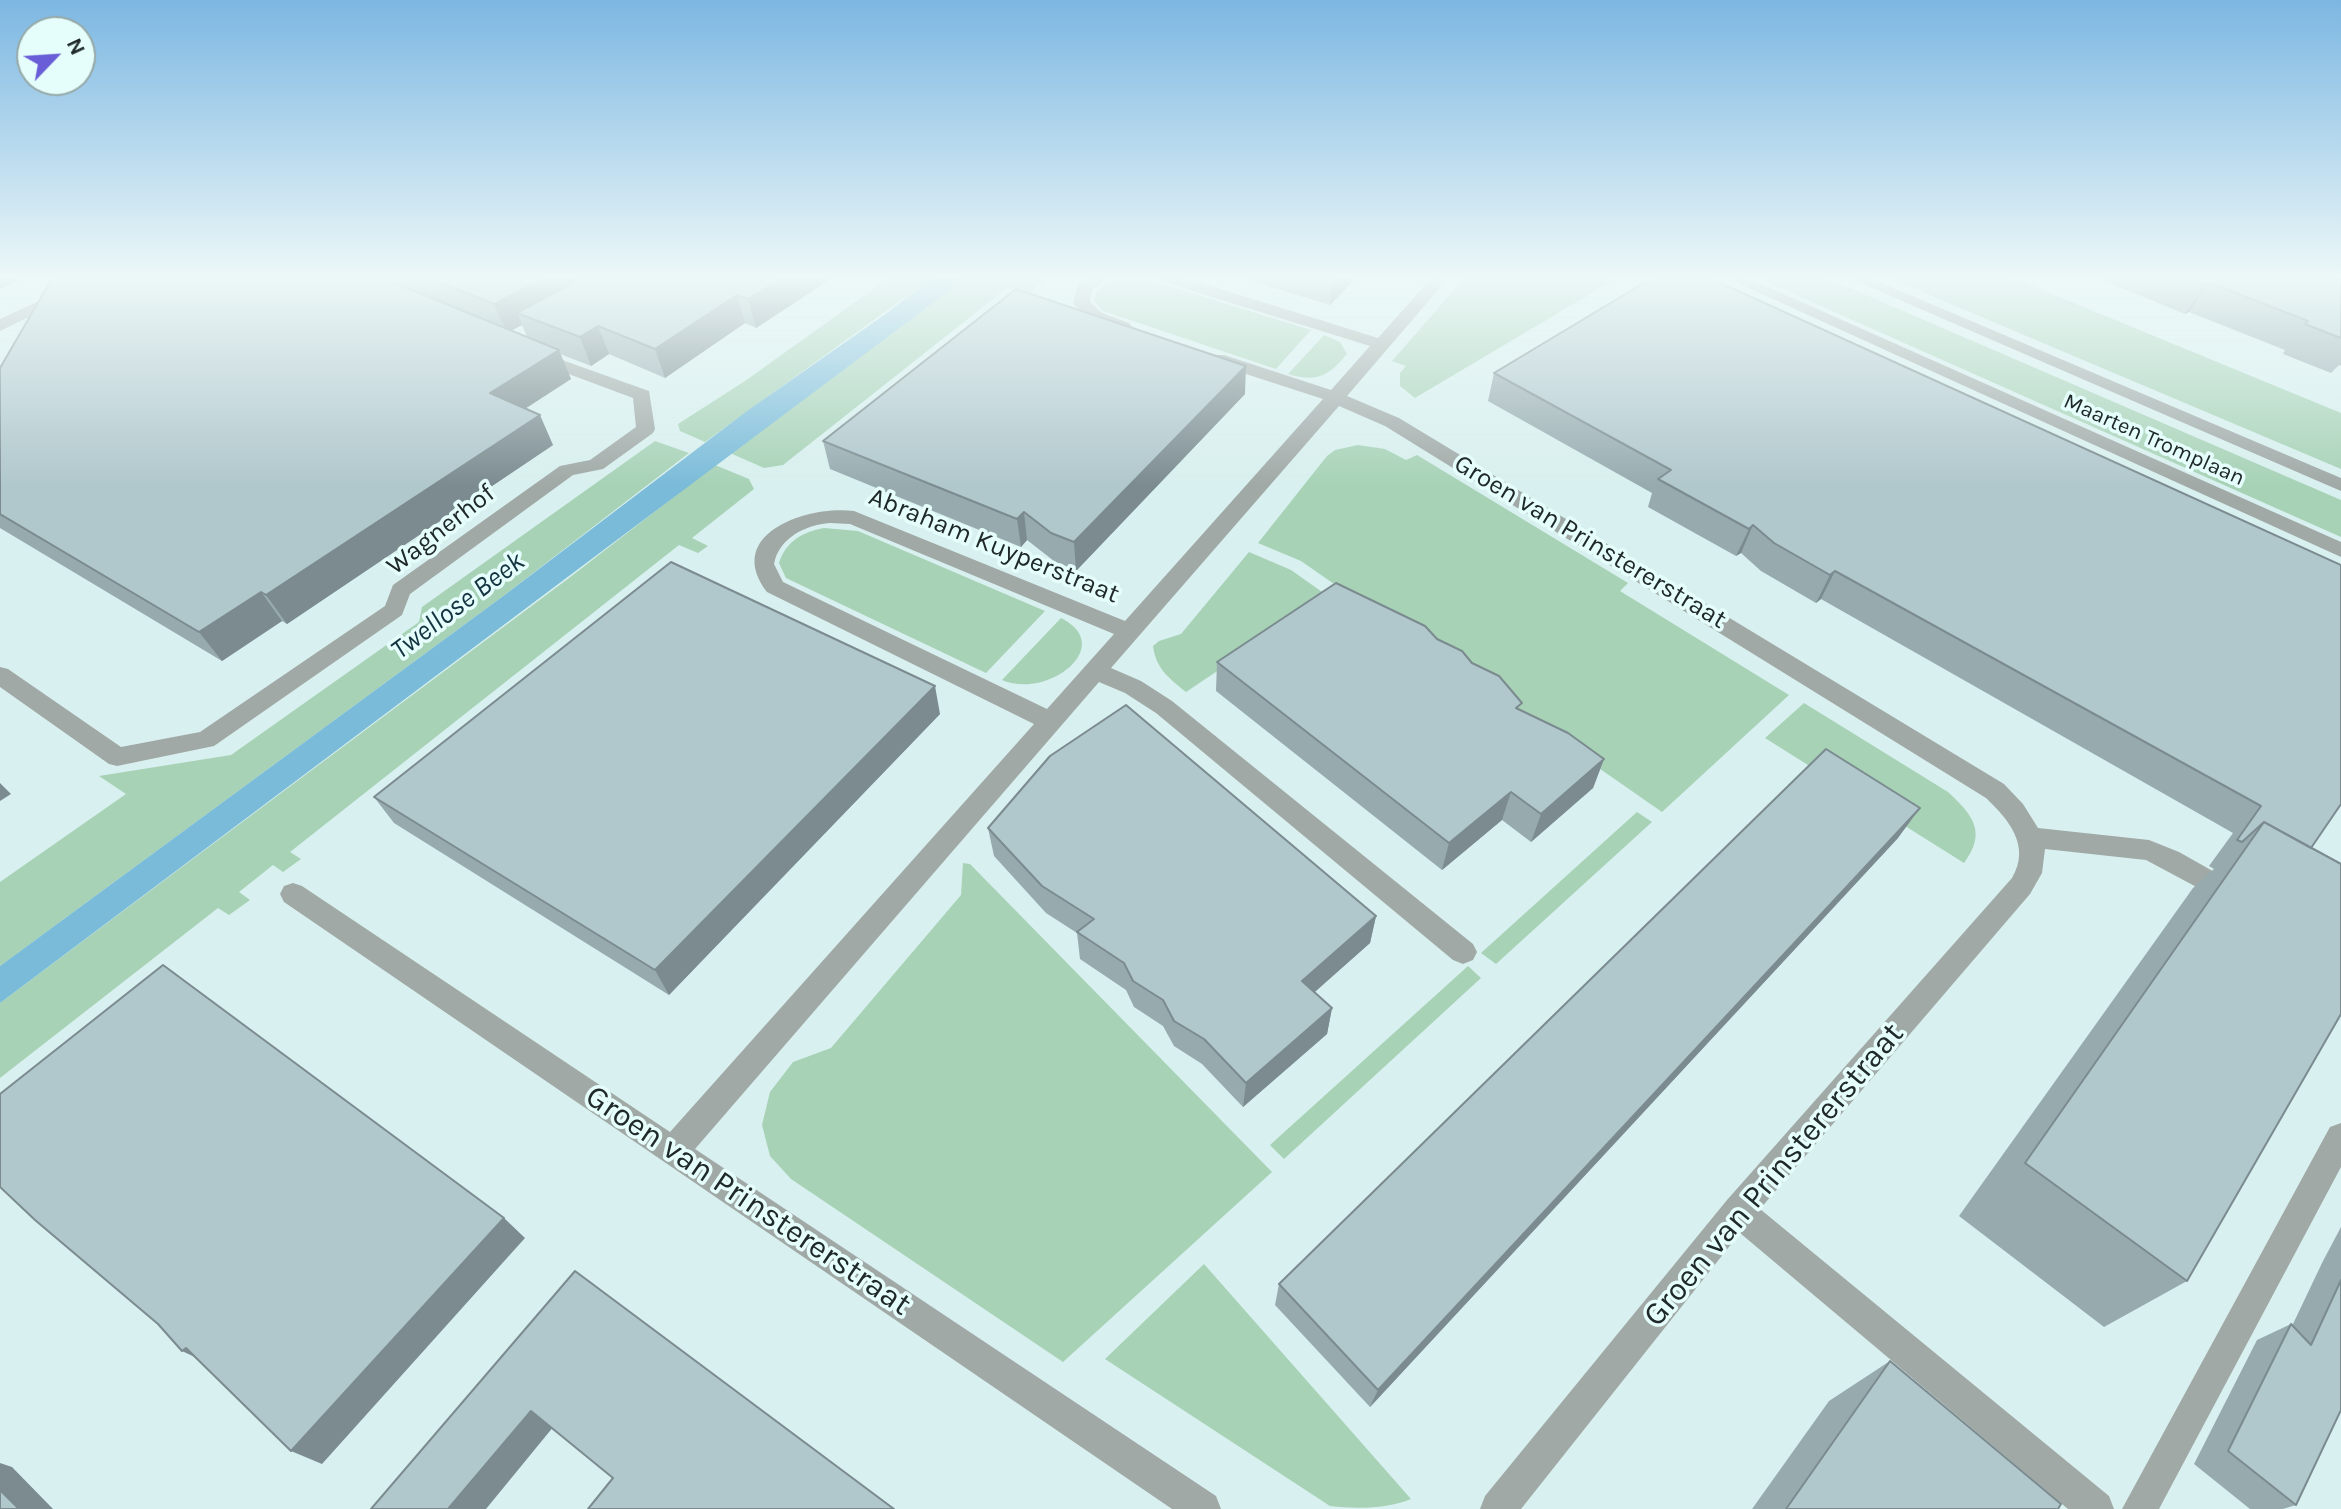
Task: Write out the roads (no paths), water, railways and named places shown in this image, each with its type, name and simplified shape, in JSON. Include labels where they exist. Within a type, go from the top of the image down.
[{"type":"street","name":"Abraham Kuyperstraat","points":[[674,1150],[1380,345]]},
{"type":"street","name":"Maarten Tromplaan","points":[[1885,345],[2341,550]]},
{"type":"street","name":"Maarten Tromplaan","points":[[2015,345],[2341,485]]},
{"type":"street","name":"Wagnerhof","points":[[0,675],[117,757],[206,740],[394,610],[401,590],[567,470],[596,465],[646,429],[642,395],[602,377],[582,374],[520,349]]},
{"type":"street","points":[[1204,354],[1334,397]]},
{"type":"street","name":"Groen van Prinstererstraat","points":[[1334,397],[1392,422],[1972,775],[2012,806],[2030,837],[2033,864],[2021,886],[1738,1211],[1498,1509]]},
{"type":"street","name":"Abraham Kuyperstraat","points":[[1052,722],[775,587],[768,581],[762,566],[771,542],[786,529],[807,520],[831,516],[854,518],[1130,632]]},
{"type":"street","points":[[1096,671],[1133,687],[1164,707],[1463,952]]},
{"type":"street","points":[[2030,837],[2149,850],[2248,905]]},
{"type":"street","name":"Groen van Prinstererstraat","points":[[293,894],[1203,1509]]},
{"type":"street","points":[[2140,1509],[2341,1137]]},
{"type":"street","points":[[1738,1211],[2096,1509]]},
{"type":"water","points":[[841,345],[876,345],[0,1003],[0,966],[502,597],[747,411]]},
{"type":"water label","name":"Twellose Beek","points":[[458,606]]}]
